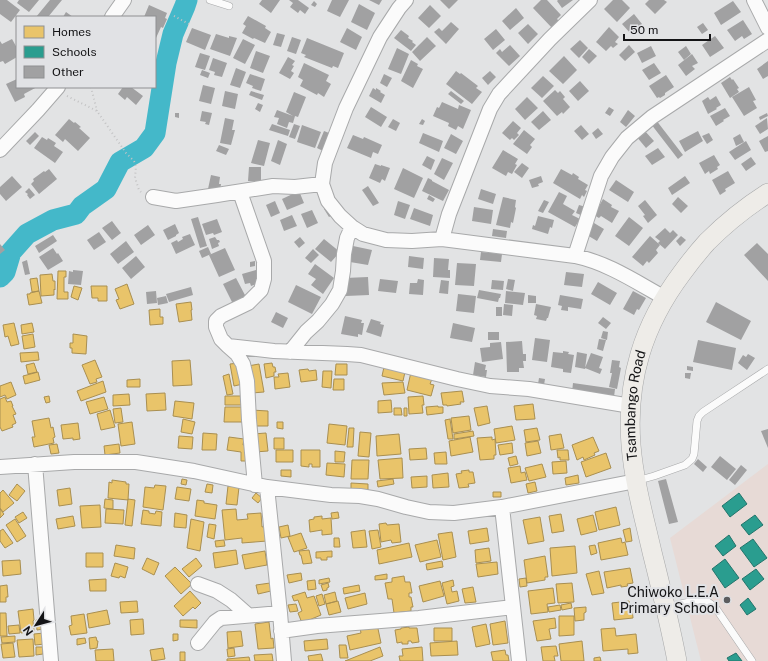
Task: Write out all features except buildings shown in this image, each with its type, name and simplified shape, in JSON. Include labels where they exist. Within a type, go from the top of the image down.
[{"type":"street","points":[[113,16],[124,0]]},
{"type":"street","points":[[406,0],[380,37],[346,108],[325,163],[322,184],[328,201],[340,216],[352,227],[363,234],[386,240],[412,241],[442,239],[588,258],[614,269],[665,298]]},
{"type":"street","points":[[442,239],[449,214],[490,110],[499,94],[550,39],[590,0]]},
{"type":"street","points":[[754,0],[766,20]]},
{"type":"street","points":[[575,256],[601,176],[612,157],[627,138],[652,118],[768,40]]},
{"type":"street","points":[[0,150],[56,89]]},
{"type":"street","points":[[153,197],[176,201],[272,186],[295,187],[322,184]]},
{"type":"street","points":[[240,192],[264,261],[264,279],[261,290],[248,302],[221,316],[216,321],[216,327],[221,339],[237,354],[243,364],[247,381],[249,420],[261,486],[280,613],[284,661]]},
{"type":"street","name":"Tsambango Road","points":[[677,661],[666,607],[636,481],[631,446],[631,406],[635,374],[639,357],[650,326],[665,298],[698,251],[728,222],[768,193]]},
{"type":"street","points":[[290,352],[332,304],[340,290],[346,238],[352,227]]},
{"type":"street","points":[[228,346],[274,351],[361,355],[490,386],[529,389],[631,406]]},
{"type":"street","points":[[0,467],[74,462],[136,462],[194,471],[261,486],[331,495],[360,496],[429,512],[454,513],[502,507],[636,481]]},
{"type":"street","points":[[35,464],[51,661]]},
{"type":"street","points":[[502,507],[519,661]]},
{"type":"street","points":[[198,584],[217,591],[231,600],[248,616]]},
{"type":"street","points":[[282,632],[316,626],[419,618],[513,607]]},
{"type":"street","points":[[198,642],[214,622],[221,618],[280,613]]},
{"type":"lane","points":[[210,0],[229,6]]},
{"type":"lane","points":[[636,481],[685,465],[689,462],[694,454],[697,421],[699,416],[768,369]]},
{"type":"lane","points":[[666,607],[704,599],[710,602],[752,661]]},
{"type":"path","points":[[174,16],[189,24]]},
{"type":"path","points":[[91,88],[97,111],[126,153],[134,160],[136,166],[135,178],[138,190],[145,195],[153,197]]},
{"type":"path","points":[[56,89],[97,111]]},
{"type":"shaded area","name":"Chiwoko L.E.A Primary School","points":[[768,464],[768,661],[701,661],[670,538]]},
{"type":"waterway","points":[[0,277],[5,272],[11,252],[27,234],[53,220],[76,214],[82,206],[106,189],[120,162],[144,148],[155,133],[166,63],[173,34],[187,0]]},
{"type":"place","name":"Chiwoko L.E.A Primary School","points":[[727,600]]}]
